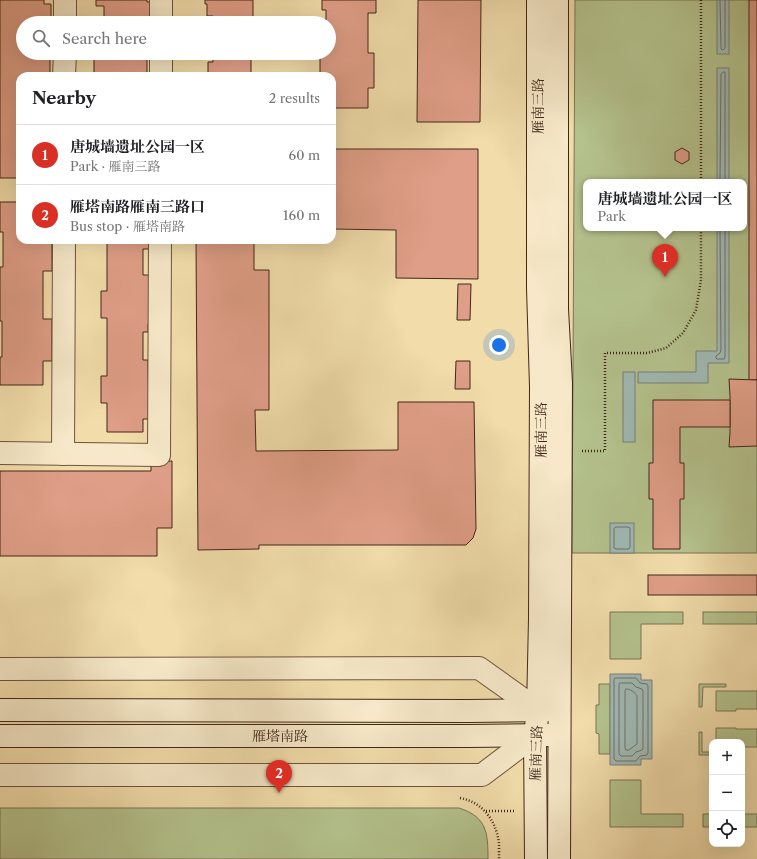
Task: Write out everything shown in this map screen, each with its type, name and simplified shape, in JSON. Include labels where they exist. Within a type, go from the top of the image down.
[{"type":"street","points":[[65,0],[65,16]]},
{"type":"street","points":[[161,0],[161,16]]},
{"type":"street","name":"雁南三路","points":[[536,859],[535,735],[538,710],[540,619],[541,387],[538,288],[538,0]]},
{"type":"street","name":"雁南三路","points":[[557,0],[557,301],[561,383],[559,859]]},
{"type":"street","points":[[64,72],[65,60]]},
{"type":"street","points":[[161,60],[161,72]]},
{"type":"street","points":[[63,454],[64,244]]},
{"type":"street","points":[[0,453],[159,455],[160,244]]},
{"type":"street","points":[[0,669],[479,668],[538,710]]},
{"type":"street","name":"雁塔南路","points":[[0,710],[560,710]]},
{"type":"street","points":[[0,775],[482,775],[535,735]]},
{"type":"street","name":"雁塔南路","points":[[0,736],[560,735]]},
{"type":"path","points":[[701,0],[701,179]]},
{"type":"path","points":[[579,451],[605,451],[605,353],[647,353],[666,348],[683,333],[696,310],[701,280],[701,231]]},
{"type":"path","points":[[453,797],[471,801],[485,811],[495,825],[499,843],[499,859]]},
{"type":"green space","points":[[575,0],[757,0],[757,553],[572,553]]},
{"type":"green space","points":[[610,612],[683,612],[683,624],[641,624],[641,659],[610,659]]},
{"type":"green space","points":[[703,612],[757,612],[757,624],[703,624]]},
{"type":"green space","points":[[599,684],[610,684],[610,754],[599,754],[599,734],[596,733],[596,705],[599,705]]},
{"type":"green space","points":[[699,684],[726,684],[726,687],[703,687],[702,707],[699,707]]},
{"type":"green space","points":[[716,691],[757,691],[757,709],[716,711]]},
{"type":"green space","points":[[716,728],[757,729],[757,747],[745,747],[745,739],[716,739]]},
{"type":"green space","points":[[699,732],[702,732],[702,752],[709,752],[709,755],[699,755]]},
{"type":"green space","points":[[610,780],[641,780],[641,814],[683,814],[683,827],[610,827]]},
{"type":"green space","points":[[0,808],[459,808],[475,816],[484,827],[487,841],[488,859],[0,859]]},
{"type":"green space","points":[[703,814],[709,814],[709,827],[703,827]]},
{"type":"green space","points":[[745,814],[757,814],[757,827],[745,827]]},
{"type":"water","points":[[717,0],[729,0],[729,54],[717,54]]},
{"type":"water","points":[[717,68],[729,68],[729,179],[717,179]]},
{"type":"water","points":[[717,231],[729,231],[729,363],[708,363],[708,383],[638,383],[638,372],[696,372],[696,351],[717,351]]},
{"type":"water","points":[[623,372],[635,372],[635,442],[623,442]]},
{"type":"water","points":[[610,523],[634,523],[634,553],[610,553]]},
{"type":"water","points":[[610,674],[641,674],[641,680],[652,680],[652,759],[641,759],[641,765],[610,765]]},
{"type":"building","points":[[0,0],[44,0],[44,4],[51,4],[51,16],[16,16],[16,60],[50,60],[50,72],[16,72],[16,178],[0,178]]},
{"type":"building","points":[[96,0],[147,0],[147,2],[155,2],[155,16],[104,16],[104,6],[96,6]]},
{"type":"building","points":[[205,0],[253,0],[253,16],[207,16],[207,4],[205,4]]},
{"type":"building","points":[[322,0],[376,0],[376,13],[368,13],[368,53],[374,53],[374,88],[368,88],[368,108],[336,108],[336,72],[320,72],[320,60],[336,60],[336,16],[326,16],[326,10],[322,10]]},
{"type":"building","points":[[418,0],[481,0],[480,122],[417,122]]},
{"type":"building","points":[[749,0],[757,0],[757,380],[749,380]]},
{"type":"building","points":[[94,60],[147,60],[147,72],[94,72]]},
{"type":"building","points":[[213,60],[251,60],[251,72],[208,72],[208,62],[213,62]]},
{"type":"building","points":[[682,148],[689,152],[689,160],[682,164],[675,160],[675,152]]},
{"type":"building","points":[[336,149],[478,149],[478,279],[396,278],[396,230],[336,229]]},
{"type":"building","points":[[0,202],[16,202],[16,244],[52,244],[52,271],[43,271],[43,319],[52,319],[52,361],[43,361],[43,385],[0,385],[2,321],[0,321],[0,267],[3,267],[3,232],[0,232]]},
{"type":"building","points":[[107,244],[149,244],[149,249],[143,249],[143,275],[149,275],[155,324],[148,324],[148,332],[143,332],[143,360],[148,360],[149,419],[143,419],[143,432],[107,432],[107,403],[101,403],[101,376],[107,376],[107,318],[101,318],[101,291],[107,291]]},
{"type":"building","points":[[196,244],[254,244],[254,270],[269,270],[269,410],[255,410],[256,451],[398,450],[398,402],[474,402],[476,529],[473,538],[466,545],[259,545],[259,549],[198,550]]},
{"type":"building","points":[[458,284],[471,284],[470,320],[457,320]]},
{"type":"building","points":[[456,361],[470,361],[470,389],[455,389]]},
{"type":"building","points":[[729,379],[757,380],[757,446],[729,447]]},
{"type":"building","points":[[653,400],[730,400],[730,427],[680,427],[680,463],[684,463],[684,499],[680,499],[680,549],[653,549],[653,499],[649,499],[649,463],[653,463]]},
{"type":"building","points":[[151,461],[172,461],[172,528],[157,528],[157,556],[0,556],[0,471],[151,471]]},
{"type":"building","points":[[648,575],[757,575],[757,595],[648,595]]},
{"type":"place","name":"唐城墙遗址公园一区","points":[[665,277]]},
{"type":"place","name":"雁塔南路雁南三路口","points":[[279,793]]}]
